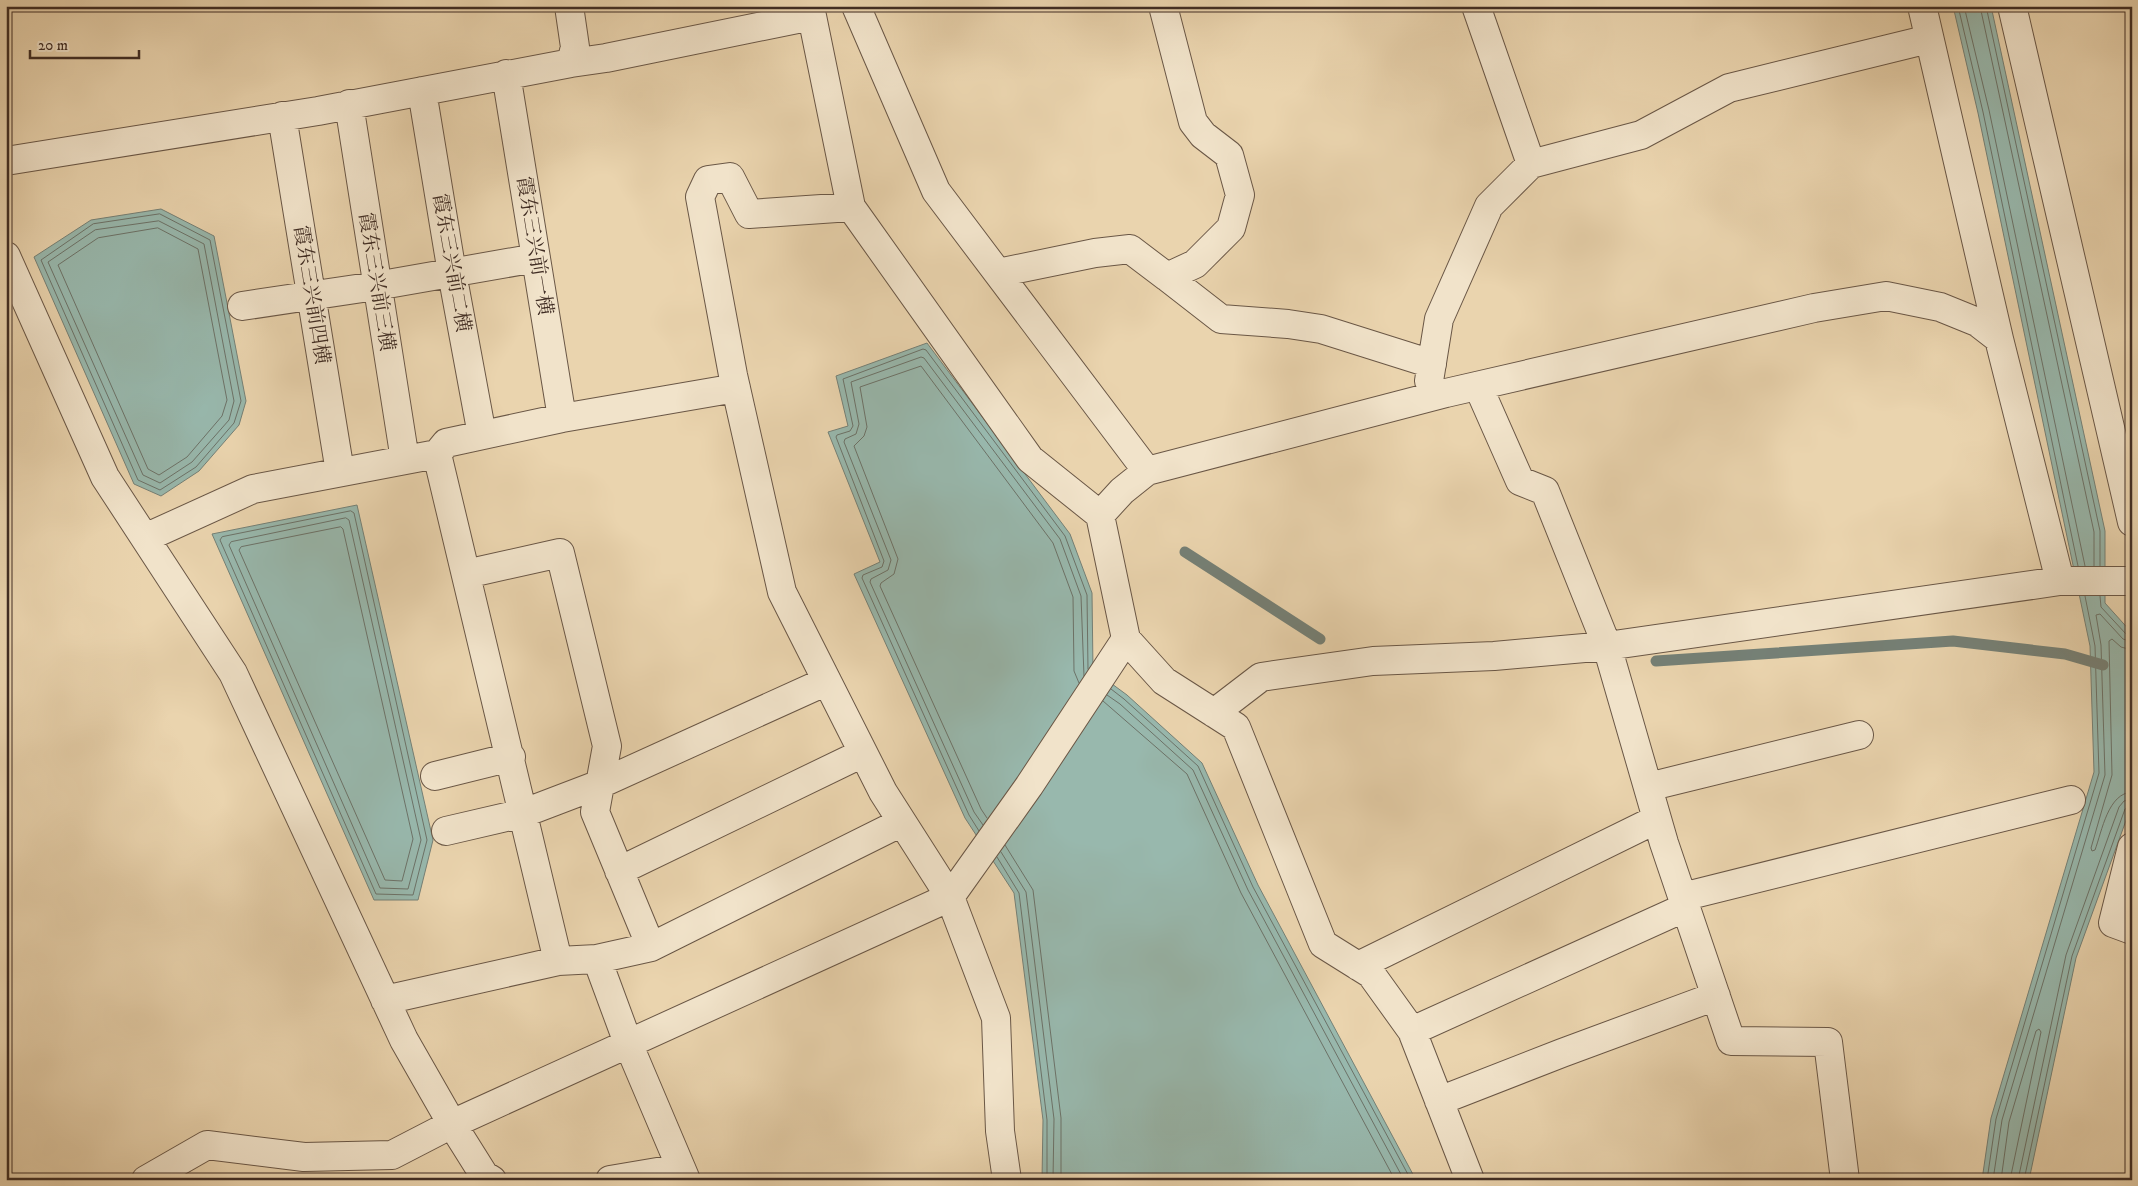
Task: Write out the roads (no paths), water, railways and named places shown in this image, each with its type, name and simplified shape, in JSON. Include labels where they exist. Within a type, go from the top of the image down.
[{"type":"street","points":[[569,6],[575,47],[571,63]]},
{"type":"street","points":[[856,6],[936,191],[1147,471]]},
{"type":"street","points":[[1163,6],[1192,122],[1203,135],[1229,155],[1240,195],[1231,228],[1195,264],[1167,277]]},
{"type":"street","points":[[1476,6],[1531,164]]},
{"type":"street","points":[[1922,6],[1999,339],[2060,581]]},
{"type":"street","points":[[2012,6],[2124,447],[2132,522]]},
{"type":"street","points":[[6,161],[282,116],[506,74],[606,58],[812,16],[852,207],[1030,459],[1100,515],[1126,639],[1164,681],[1236,727],[1323,944],[1371,974],[1412,1031],[1470,1180]]},
{"type":"street","points":[[1426,400],[1439,318],[1489,206],[1531,164],[1641,135],[1729,88],[1930,39]]},
{"type":"street","name":"霞东三兴前一横","points":[[506,74],[562,418]]},
{"type":"street","name":"霞东三兴前二横","points":[[422,91],[452,273],[482,435]]},
{"type":"street","name":"霞东三兴前三横","points":[[349,104],[376,286],[405,460]]},
{"type":"street","name":"霞东三兴前四横","points":[[282,116],[340,472]]},
{"type":"street","points":[[852,207],[749,214],[730,177],[708,180],[700,197],[736,388],[782,592],[883,792],[950,897],[996,1018],[1000,1131],[1007,1180]]},
{"type":"street","points":[[998,273],[1095,253],[1130,249],[1221,319],[1288,324],[1320,329],[1432,364]]},
{"type":"street","points":[[6,256],[105,477],[233,673],[404,1040],[484,1176],[492,1180]]},
{"type":"street","points":[[242,306],[376,286],[536,258]]},
{"type":"street","points":[[1100,515],[1122,491],[1147,471],[1478,386],[1814,308],[1886,296],[1940,306],[1977,322],[1999,339]]},
{"type":"street","points":[[1478,386],[1520,481],[1545,491],[1607,646],[1657,819],[1731,1041],[1828,1042],[1845,1180]]},
{"type":"street","points":[[145,538],[253,489],[437,454],[446,442],[562,418],[736,388]]},
{"type":"street","points":[[437,454],[511,757],[558,961]]},
{"type":"street","points":[[466,574],[560,553],[607,746],[595,812],[651,947]]},
{"type":"street","points":[[1214,713],[1261,677],[1374,661],[1494,656],[1607,646],[2060,581],[2132,581]]},
{"type":"street","points":[[146,1180],[207,1145],[304,1157],[392,1156],[452,1124],[950,897],[1029,786],[1126,639]]},
{"type":"street","points":[[446,831],[524,813],[600,784],[827,681]]},
{"type":"street","points":[[1648,787],[1859,735]]},
{"type":"street","points":[[619,871],[863,753]]},
{"type":"street","points":[[435,776],[511,757]]},
{"type":"street","points":[[1412,1031],[1684,902],[2071,800]]},
{"type":"street","points":[[1358,966],[1657,819]]},
{"type":"street","points":[[385,1000],[558,961],[597,959],[651,947],[902,822]]},
{"type":"street","points":[[2122,927],[2132,847]]},
{"type":"street","points":[[597,959],[628,1043],[684,1174],[610,1180]]},
{"type":"street","points":[[1439,1101],[1716,996]]},
{"type":"water","points":[[1953,6],[1991,6],[2105,531],[2105,603],[2132,633],[2132,804],[2076,958],[2029,1180],[1982,1180],[1991,1118],[2094,772],[2090,646],[1978,113]]},
{"type":"water","points":[[161,209],[214,236],[246,401],[239,425],[199,471],[161,496],[134,484],[34,257],[91,220]]},
{"type":"water","points":[[927,343],[1070,534],[1092,593],[1093,670],[1127,695],[1202,763],[1258,885],[1416,1180],[1042,1180],[1043,1120],[1014,893],[965,818],[854,574],[880,562],[828,432],[848,426],[836,376]]},
{"type":"water","points":[[357,505],[433,840],[418,900],[374,900],[212,534]]},
{"type":"waterway","points":[[1185,552],[1320,639]]},
{"type":"waterway","points":[[1656,661],[1953,641],[2065,654],[2103,665]]}]
